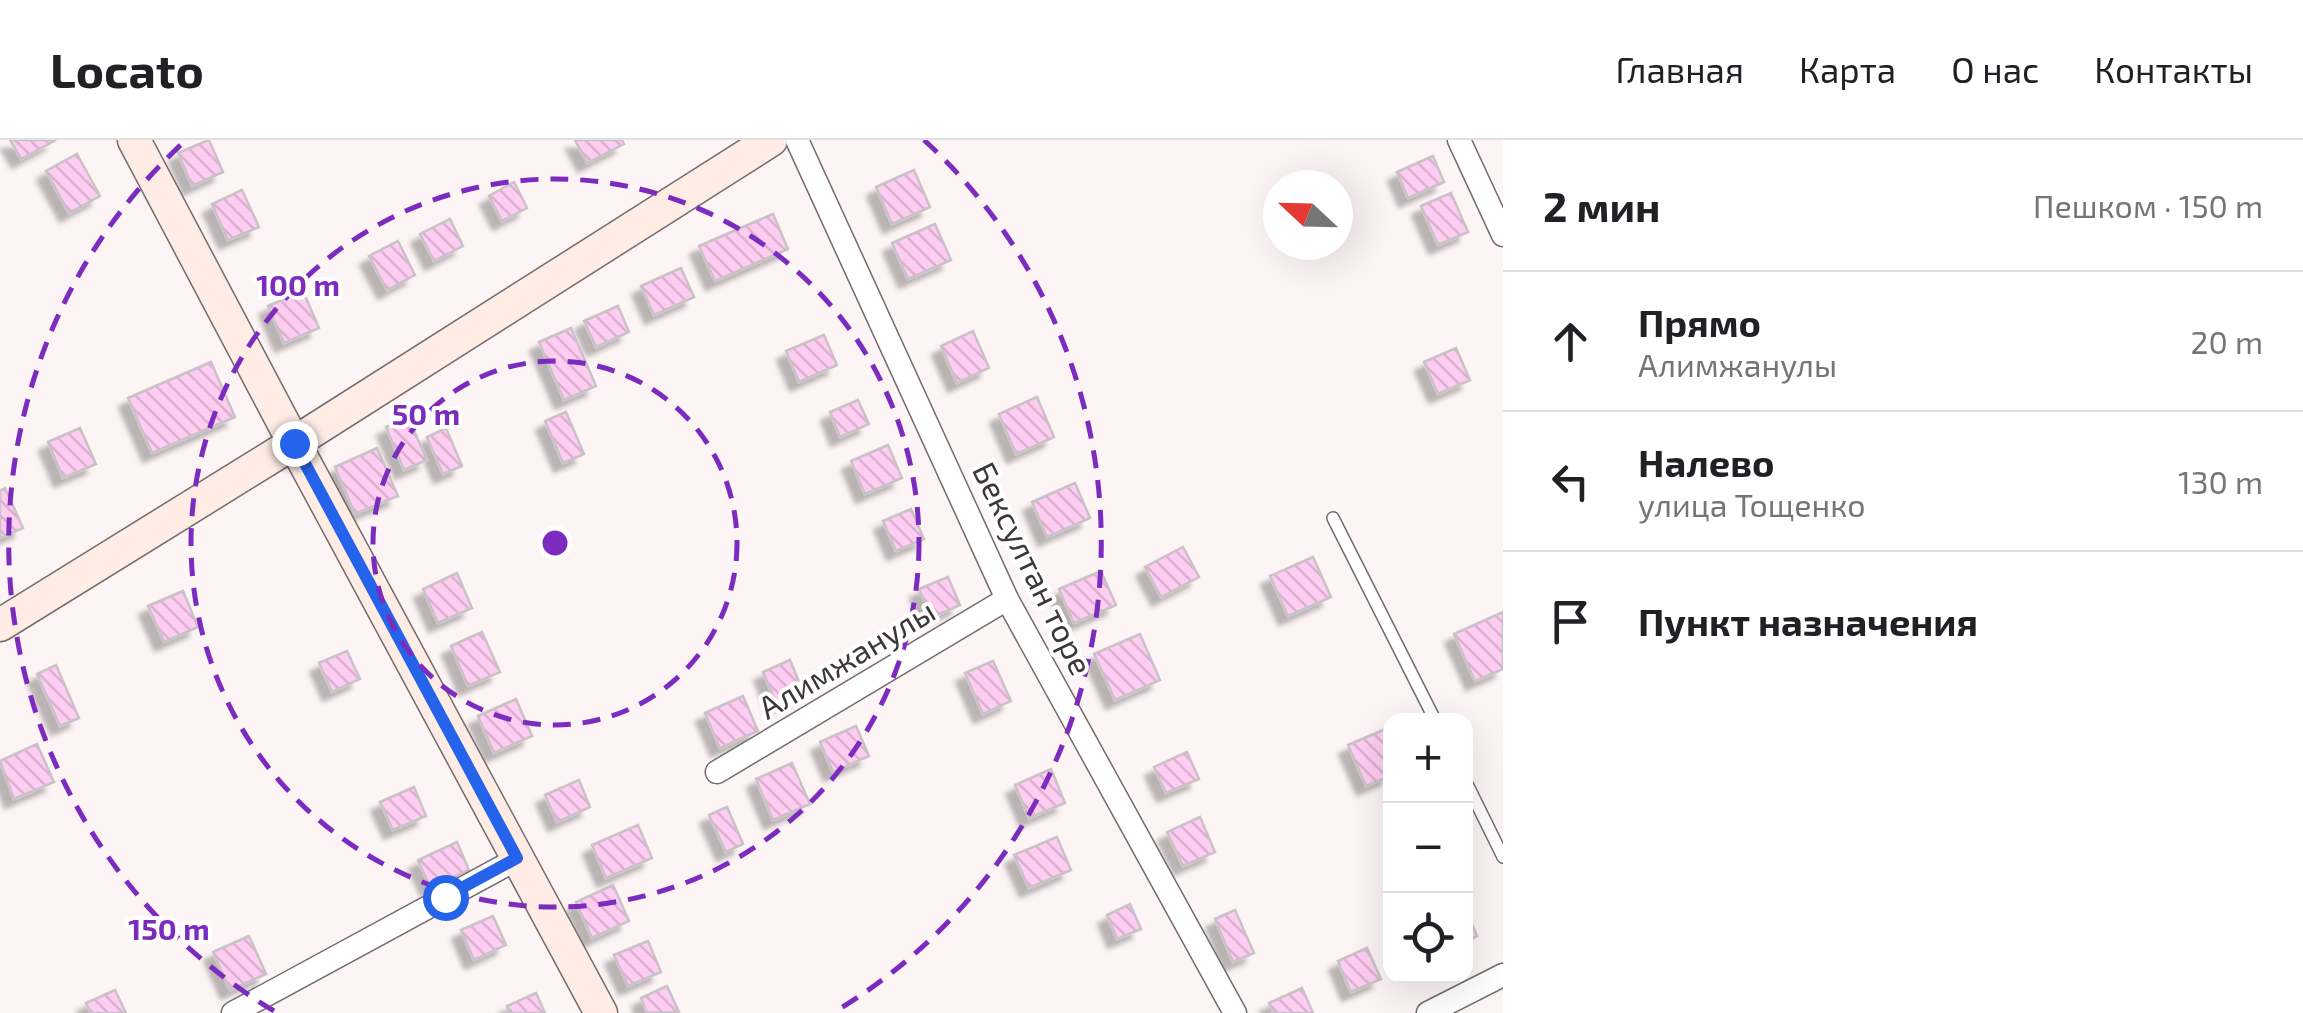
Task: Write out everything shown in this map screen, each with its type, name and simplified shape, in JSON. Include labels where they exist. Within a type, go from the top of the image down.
[{"type":"street","points":[[134,140],[601,1013]]},
{"type":"street","points":[[0,625],[771,140]]},
{"type":"street","name":"Бексултан торе","points":[[797,140],[1008,599],[1235,1013]]},
{"type":"street","points":[[1459,140],[1503,234]]},
{"type":"street","name":"Алимжанулы","points":[[717,772],[1008,599]]},
{"type":"street","points":[[233,1013],[517,858]]},
{"type":"street","points":[[1428,1013],[1503,975]]},
{"type":"lane","points":[[1333,518],[1430,713]]},
{"type":"lane","points":[[1473,796],[1503,857]]},
{"type":"building","points":[[10,140],[56,140],[21,159]]},
{"type":"building","points":[[209,140],[223,172],[192,186],[178,153]]},
{"type":"building","points":[[575,140],[622,140],[624,144],[587,163]]},
{"type":"building","points":[[77,154],[100,196],[69,213],[46,171]]},
{"type":"building","points":[[1433,156],[1444,182],[1408,198],[1397,172]]},
{"type":"building","points":[[914,170],[930,207],[892,224],[876,187]]},
{"type":"building","points":[[514,182],[527,208],[502,221],[489,196]]},
{"type":"building","points":[[242,190],[259,227],[228,240],[212,204]]},
{"type":"building","points":[[1451,193],[1468,232],[1438,245],[1421,206]]},
{"type":"building","points":[[773,214],[788,249],[715,281],[699,246]]},
{"type":"building","points":[[450,219],[463,246],[434,261],[420,234]]},
{"type":"building","points":[[935,224],[951,260],[908,279],[892,243]]},
{"type":"building","points":[[398,241],[415,275],[387,290],[369,256]]},
{"type":"building","points":[[681,268],[694,297],[654,315],[641,286]]},
{"type":"building","points":[[303,291],[319,328],[284,343],[268,306]]},
{"type":"building","points":[[618,306],[629,332],[596,347],[584,321]]},
{"type":"building","points":[[571,328],[596,386],[564,400],[539,342]]},
{"type":"building","points":[[973,331],[989,368],[957,383],[941,346]]},
{"type":"building","points":[[824,335],[837,365],[799,382],[786,351]]},
{"type":"building","points":[[1456,348],[1470,380],[1438,394],[1424,362]]},
{"type":"building","points":[[211,362],[235,417],[152,453],[128,398]]},
{"type":"building","points":[[1037,397],[1054,437],[1016,454],[999,414]]},
{"type":"building","points":[[858,400],[869,424],[840,437],[830,412]]},
{"type":"building","points":[[566,412],[584,454],[563,463],[545,421]]},
{"type":"building","points":[[408,417],[427,460],[404,470],[386,427]]},
{"type":"building","points":[[80,428],[96,464],[63,478],[48,442]]},
{"type":"building","points":[[446,428],[462,466],[443,474],[427,437]]},
{"type":"building","points":[[888,445],[902,478],[865,494],[851,461]]},
{"type":"building","points":[[377,448],[398,496],[355,514],[335,467]]},
{"type":"building","points":[[1075,483],[1090,518],[1047,537],[1032,502]]},
{"type":"building","points":[[5,488],[23,528],[0,538],[0,491]]},
{"type":"building","points":[[911,509],[924,539],[896,551],[883,521]]},
{"type":"building","points":[[1183,547],[1199,577],[1161,597],[1145,567]]},
{"type":"building","points":[[1313,557],[1331,597],[1288,616],[1270,576]]},
{"type":"building","points":[[1101,571],[1116,605],[1074,623],[1059,589]]},
{"type":"building","points":[[457,573],[472,608],[438,623],[423,589]]},
{"type":"building","points":[[948,577],[960,605],[931,618],[919,589]]},
{"type":"building","points":[[183,591],[198,627],[164,642],[148,606]]},
{"type":"building","points":[[1503,612],[1503,669],[1475,681],[1454,634]]},
{"type":"building","points":[[482,632],[500,672],[468,686],[451,646]]},
{"type":"building","points":[[1140,634],[1160,680],[1115,700],[1094,654]]},
{"type":"building","points":[[347,651],[360,679],[332,692],[319,663]]},
{"type":"building","points":[[790,660],[804,694],[777,705],[763,672]]},
{"type":"building","points":[[993,661],[1011,701],[983,714],[965,673]]},
{"type":"building","points":[[56,665],[79,718],[60,726],[37,674]]},
{"type":"building","points":[[743,696],[758,731],[720,748],[705,713]]},
{"type":"building","points":[[516,699],[532,736],[494,753],[478,716]]},
{"type":"building","points":[[856,726],[869,756],[833,772],[820,742]]},
{"type":"building","points":[[1383,730],[1383,779],[1366,786],[1348,745]]},
{"type":"building","points":[[37,744],[54,782],[14,799],[0,761]]},
{"type":"building","points":[[1187,752],[1199,779],[1166,793],[1154,767]]},
{"type":"building","points":[[792,763],[810,804],[773,820],[756,779]]},
{"type":"building","points":[[1051,769],[1065,803],[1029,818],[1015,785]]},
{"type":"building","points":[[579,780],[590,807],[557,822],[545,795]]},
{"type":"building","points":[[414,787],[426,816],[393,830],[380,802]]},
{"type":"building","points":[[727,807],[743,844],[726,852],[709,815]]},
{"type":"building","points":[[1200,817],[1215,852],[1183,866],[1167,832]]},
{"type":"building","points":[[638,825],[652,858],[606,878],[592,845]]},
{"type":"building","points":[[1057,837],[1071,870],[1029,888],[1014,855]]},
{"type":"building","points":[[457,842],[469,870],[430,887],[418,860]]},
{"type":"building","points":[[613,885],[629,921],[592,938],[576,902]]},
{"type":"building","points":[[1130,904],[1141,929],[1117,939],[1107,915]]},
{"type":"building","points":[[1235,910],[1254,953],[1233,962],[1215,919]]},
{"type":"building","points":[[493,916],[506,945],[474,960],[461,930]]},
{"type":"building","points":[[249,936],[266,974],[230,990],[213,952]]},
{"type":"building","points":[[648,941],[661,972],[628,986],[614,955]]},
{"type":"building","points":[[1367,948],[1381,979],[1351,992],[1338,961]]},
{"type":"building","points":[[667,986],[679,1012],[647,1013],[641,998]]},
{"type":"building","points":[[1302,988],[1313,1013],[1273,1013],[1269,1003]]},
{"type":"building","points":[[115,990],[126,1013],[91,1013],[86,1003]]},
{"type":"building","points":[[536,993],[545,1013],[510,1013],[507,1006]]},
{"type":"route","points":[[294,443],[517,858],[445,897]]}]
